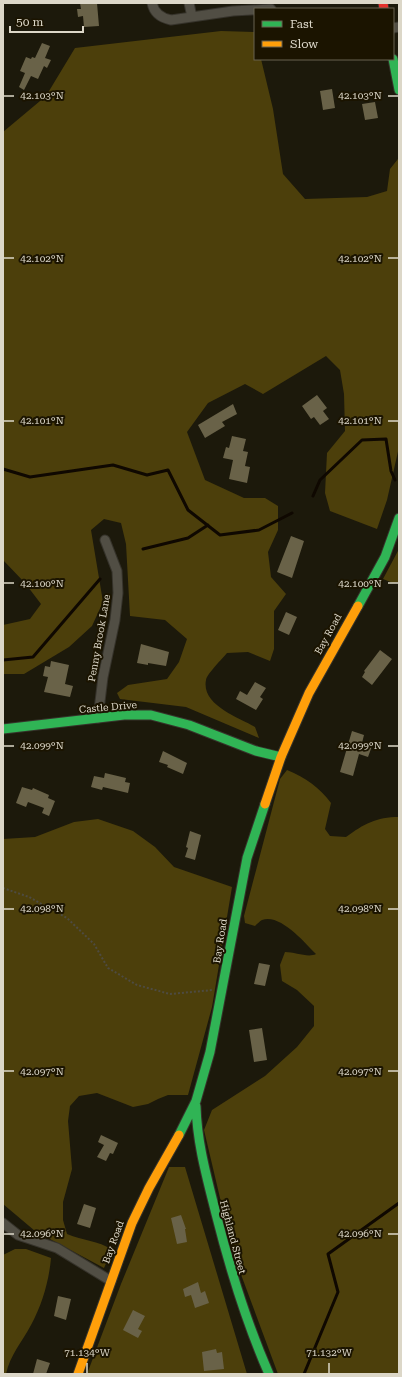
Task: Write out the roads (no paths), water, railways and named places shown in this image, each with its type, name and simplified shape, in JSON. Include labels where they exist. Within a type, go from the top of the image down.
[{"type":"main road","points":[[393,60],[399,90]]},
{"type":"main road","name":"Bay Road","points":[[78,1374],[136,1214],[180,1134],[196,1101],[210,1052],[247,858],[281,757],[312,686],[385,556],[399,518]]},
{"type":"main road","name":"Castle Drive","points":[[3,729],[132,714],[158,716],[189,725],[256,751],[281,757]]},
{"type":"main road","name":"Highland Street","points":[[196,1101],[196,1124],[200,1150],[229,1266],[256,1347],[269,1374]]},
{"type":"street","points":[[152,3],[154,10],[163,18],[171,20],[254,9]]},
{"type":"street","points":[[189,3],[192,17]]},
{"type":"street","name":"Penny Brook Lane","points":[[98,718],[103,678],[115,620],[118,593],[117,572],[105,540]]},
{"type":"street","points":[[3,1223],[18,1236],[57,1248],[111,1280]]},
{"type":"waterway","points":[[313,496],[320,480],[362,440],[386,439],[391,471],[395,480]]},
{"type":"waterway","points":[[3,469],[30,477],[113,465],[147,475],[168,470],[188,510],[220,535],[259,530],[292,513]]},
{"type":"waterway","points":[[143,549],[188,538],[208,525]]},
{"type":"waterway","points":[[3,660],[33,657],[100,579]]},
{"type":"waterway","points":[[304,1374],[338,1292],[328,1254],[399,1203]]}]
